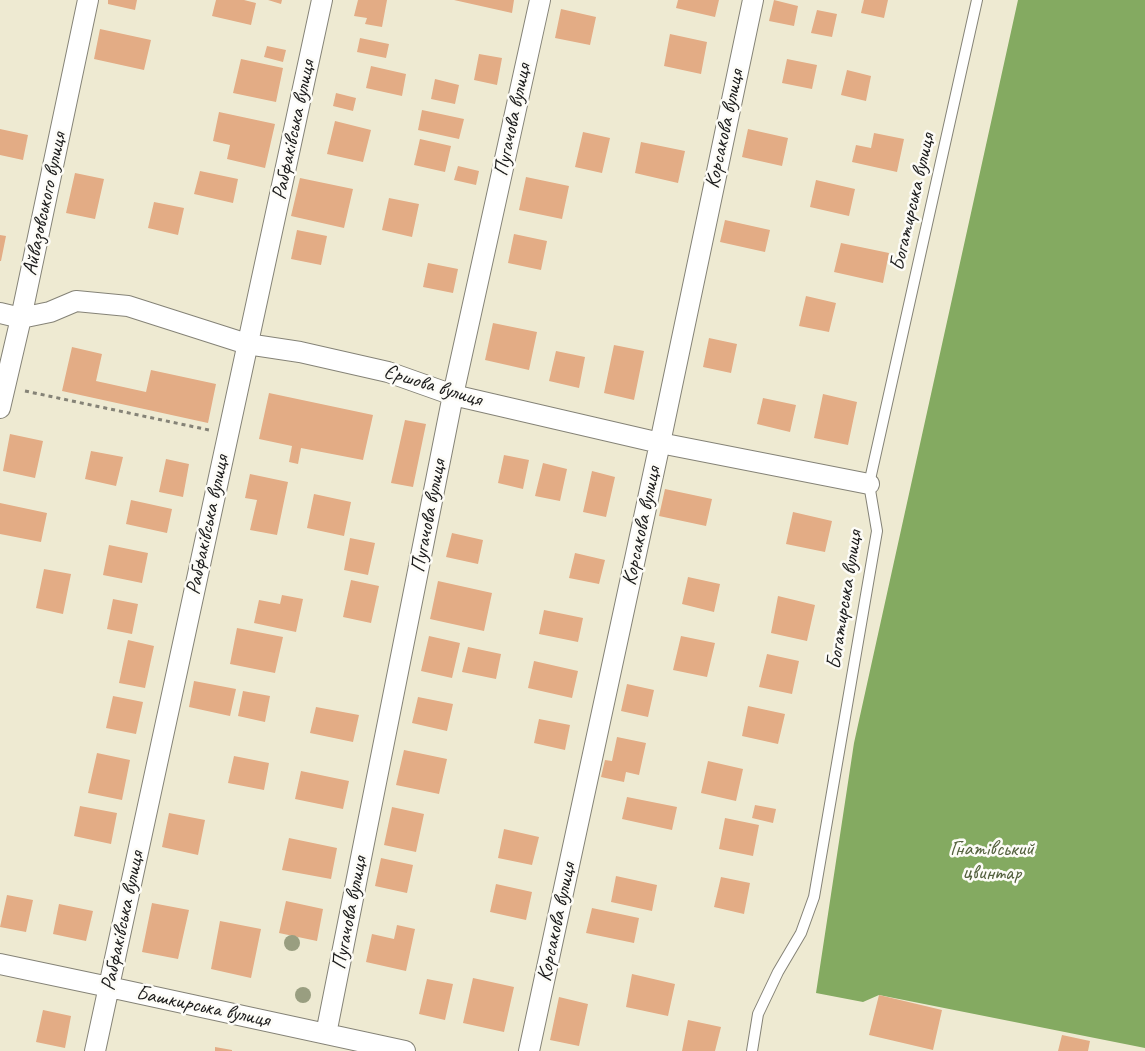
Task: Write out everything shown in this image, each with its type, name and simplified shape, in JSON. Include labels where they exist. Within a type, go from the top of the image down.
[{"type":"street","name":"Айвазовського вулиця","points":[[0,408],[21,318],[88,0]]},
{"type":"street","name":"Рабфаківська вулиця","points":[[95,1051],[322,0]]},
{"type":"street","name":"Пугачова вулиця","points":[[326,1034],[453,395],[540,0]]},
{"type":"street","name":"Корсакова вулиця","points":[[529,1051],[753,0]]},
{"type":"street","name":"Єршова вулиця","points":[[0,313],[21,318],[50,312],[76,302],[128,306],[247,344],[300,352],[388,372],[453,395],[660,443],[869,484]]},
{"type":"street","name":"Башкирська вулиця","points":[[0,964],[405,1051]]},
{"type":"lane","name":"Богатирська вулиця","points":[[752,1051],[758,1014],[778,972],[801,933],[814,897],[877,531],[869,484],[977,0]]},
{"type":"path","points":[[5,386],[228,434]]},
{"type":"green space","name":"Гнатівський цвинтар","points":[[1018,0],[1145,0],[1145,1048],[879,995],[863,1002],[816,993],[854,743]]},
{"type":"building","points":[[108,0],[137,0],[135,10],[108,4]]},
{"type":"building","points":[[216,0],[244,0],[256,3],[251,25],[212,16]]},
{"type":"building","points":[[268,0],[282,0],[281,4]]},
{"type":"building","points":[[358,0],[387,0],[382,27],[365,24],[367,18],[354,16]]},
{"type":"building","points":[[454,0],[514,0],[512,13]]},
{"type":"building","points":[[678,0],[719,0],[715,17],[676,8]]},
{"type":"building","points":[[774,0],[798,6],[794,26],[769,21]]},
{"type":"building","points":[[864,0],[888,0],[884,18],[861,13]]},
{"type":"building","points":[[561,9],[596,17],[590,45],[555,38]]},
{"type":"building","points":[[817,10],[837,14],[832,37],[811,33]]},
{"type":"building","points":[[100,29],[151,40],[144,70],[94,59]]},
{"type":"building","points":[[670,34],[707,42],[701,74],[664,66]]},
{"type":"building","points":[[360,38],[389,44],[386,58],[357,52]]},
{"type":"building","points":[[267,46],[286,50],[283,62],[264,57]]},
{"type":"building","points":[[479,54],[502,58],[497,85],[474,80]]},
{"type":"building","points":[[241,59],[283,68],[276,102],[233,93]]},
{"type":"building","points":[[787,59],[817,65],[812,89],[782,83]]},
{"type":"building","points":[[371,66],[406,74],[402,96],[366,88]]},
{"type":"building","points":[[847,70],[871,76],[866,101],[841,95]]},
{"type":"building","points":[[435,79],[459,85],[455,104],[431,99]]},
{"type":"building","points":[[336,93],[356,98],[353,111],[333,106]]},
{"type":"building","points":[[422,110],[464,119],[459,139],[418,130]]},
{"type":"building","points":[[219,112],[275,124],[265,168],[227,159],[230,145],[213,141]]},
{"type":"building","points":[[335,121],[371,130],[363,162],[327,154]]},
{"type":"building","points":[[0,129],[28,135],[23,160],[0,155]]},
{"type":"building","points":[[748,129],[788,138],[782,166],[742,157]]},
{"type":"building","points":[[583,132],[610,138],[602,173],[575,167]]},
{"type":"building","points":[[874,133],[904,139],[897,172],[852,162],[856,145],[871,148]]},
{"type":"building","points":[[420,139],[451,146],[445,172],[414,165]]},
{"type":"building","points":[[641,142],[685,151],[678,183],[635,173]]},
{"type":"building","points":[[458,166],[479,171],[476,185],[454,180]]},
{"type":"building","points":[[200,171],[238,179],[233,203],[194,194]]},
{"type":"building","points":[[75,173],[104,179],[95,219],[66,213]]},
{"type":"building","points":[[526,177],[569,186],[562,219],[519,210]]},
{"type":"building","points":[[300,178],[353,189],[344,228],[291,216]]},
{"type":"building","points":[[816,180],[855,189],[849,216],[810,207]]},
{"type":"building","points":[[389,198],[419,204],[412,237],[382,230]]},
{"type":"building","points":[[154,202],[184,208],[178,235],[148,228]]},
{"type":"building","points":[[725,220],[770,230],[765,252],[720,242]]},
{"type":"building","points":[[297,230],[327,236],[321,265],[291,259]]},
{"type":"building","points":[[514,234],[547,241],[541,270],[508,263]]},
{"type":"building","points":[[0,235],[6,236],[1,261],[0,261]]},
{"type":"building","points":[[841,243],[889,253],[883,283],[834,272]]},
{"type":"building","points":[[428,263],[458,269],[453,293],[423,287]]},
{"type":"building","points":[[806,296],[836,303],[829,332],[799,326]]},
{"type":"building","points":[[493,323],[537,332],[529,370],[485,360]]},
{"type":"building","points":[[709,338],[737,344],[731,373],[703,367]]},
{"type":"building","points":[[614,345],[644,351],[634,400],[604,393]]},
{"type":"building","points":[[72,347],[102,354],[96,381],[146,392],[151,370],[216,384],[208,423],[62,391]]},
{"type":"building","points":[[556,351],[585,357],[579,388],[549,381]]},
{"type":"building","points":[[269,393],[373,415],[363,460],[301,448],[298,464],[289,462],[292,446],[259,439]]},
{"type":"building","points":[[823,394],[857,402],[848,445],[814,438]]},
{"type":"building","points":[[763,398],[796,405],[790,432],[757,424]]},
{"type":"building","points":[[405,420],[426,424],[413,487],[391,483]]},
{"type":"building","points":[[10,434],[43,441],[35,478],[3,471]]},
{"type":"building","points":[[91,451],[123,457],[116,486],[85,479]]},
{"type":"building","points":[[504,455],[529,460],[523,489],[498,483]]},
{"type":"building","points":[[166,459],[189,464],[183,497],[159,492]]},
{"type":"building","points":[[543,463],[567,469],[560,501],[535,496]]},
{"type":"building","points":[[592,471],[615,477],[606,517],[583,512]]},
{"type":"building","points":[[250,474],[288,482],[277,535],[250,530],[257,500],[245,498]]},
{"type":"building","points":[[665,489],[712,499],[706,526],[659,516]]},
{"type":"building","points":[[314,494],[351,502],[344,536],[307,528]]},
{"type":"building","points":[[131,500],[172,509],[167,533],[126,524]]},
{"type":"building","points":[[0,503],[47,513],[41,542],[0,534]]},
{"type":"building","points":[[793,512],[832,521],[825,552],[786,544]]},
{"type":"building","points":[[452,533],[483,540],[478,564],[446,557]]},
{"type":"building","points":[[350,538],[375,543],[368,575],[344,570]]},
{"type":"building","points":[[109,545],[148,553],[142,583],[103,575]]},
{"type":"building","points":[[575,553],[605,560],[599,584],[569,578]]},
{"type":"building","points":[[44,569],[71,574],[63,614],[36,608]]},
{"type":"building","points":[[688,577],[720,584],[714,612],[682,604]]},
{"type":"building","points":[[351,580],[379,586],[371,623],[343,617]]},
{"type":"building","points":[[438,581],[492,593],[484,631],[430,619]]},
{"type":"building","points":[[282,595],[303,599],[296,632],[254,623],[259,600],[280,604]]},
{"type":"building","points":[[778,596],[815,605],[807,641],[771,633]]},
{"type":"building","points":[[113,599],[138,604],[132,634],[107,629]]},
{"type":"building","points":[[544,610],[583,618],[578,642],[539,634]]},
{"type":"building","points":[[237,628],[283,637],[275,673],[230,664]]},
{"type":"building","points":[[429,636],[460,643],[452,678],[421,671]]},
{"type":"building","points":[[681,636],[715,643],[707,677],[673,670]]},
{"type":"building","points":[[128,640],[154,646],[145,688],[119,683]]},
{"type":"building","points":[[468,647],[501,654],[496,679],[462,672]]},
{"type":"building","points":[[767,654],[799,661],[792,694],[759,687]]},
{"type":"building","points":[[534,661],[578,671],[572,698],[528,688]]},
{"type":"building","points":[[194,681],[236,689],[230,716],[189,707]]},
{"type":"building","points":[[627,684],[654,690],[648,717],[621,711]]},
{"type":"building","points":[[243,691],[270,696],[265,722],[238,716]]},
{"type":"building","points":[[113,696],[143,702],[136,734],[106,728]]},
{"type":"building","points":[[418,697],[453,704],[447,731],[412,723]]},
{"type":"building","points":[[748,706],[785,714],[778,744],[742,736]]},
{"type":"building","points":[[316,707],[359,715],[353,742],[310,733]]},
{"type":"building","points":[[539,719],[570,725],[565,750],[534,743]]},
{"type":"building","points":[[617,737],[646,743],[639,775],[626,772],[624,782],[601,777],[605,760],[612,761]]},
{"type":"building","points":[[404,750],[447,759],[439,794],[396,785]]},
{"type":"building","points":[[97,753],[130,760],[122,800],[88,793]]},
{"type":"building","points":[[234,756],[269,763],[264,790],[228,783]]},
{"type":"building","points":[[708,761],[743,769],[736,801],[701,793]]},
{"type":"building","points":[[301,771],[349,781],[343,809],[295,799]]},
{"type":"building","points":[[627,797],[677,807],[672,830],[622,819]]},
{"type":"building","points":[[755,805],[776,809],[773,823],[752,818]]},
{"type":"building","points":[[80,806],[117,813],[111,844],[74,836]]},
{"type":"building","points":[[392,807],[424,814],[416,852],[384,845]]},
{"type":"building","points":[[169,813],[205,820],[198,855],[162,847]]},
{"type":"building","points":[[725,818],[759,825],[753,856],[719,849]]},
{"type":"building","points":[[504,829],[539,837],[532,865],[498,858]]},
{"type":"building","points":[[289,838],[337,848],[331,879],[282,870]]},
{"type":"building","points":[[381,858],[413,865],[407,893],[375,886]]},
{"type":"building","points":[[616,876],[657,885],[652,911],[611,902]]},
{"type":"building","points":[[721,877],[750,883],[744,914],[714,907]]},
{"type":"building","points":[[496,884],[532,892],[526,920],[490,912]]},
{"type":"building","points":[[7,895],[33,900],[26,932],[0,927]]},
{"type":"building","points":[[286,901],[323,909],[317,941],[279,933]]},
{"type":"building","points":[[152,903],[189,910],[178,959],[142,952]]},
{"type":"building","points":[[59,904],[93,911],[86,941],[53,934]]},
{"type":"building","points":[[592,908],[639,918],[634,943],[586,933]]},
{"type":"building","points":[[220,921],[261,929],[251,978],[211,969]]},
{"type":"building","points":[[397,925],[415,929],[406,971],[366,962],[372,934],[394,939]]},
{"type":"building","points":[[632,974],[675,984],[668,1016],[626,1007]]},
{"type":"building","points":[[473,978],[514,987],[504,1032],[463,1023]]},
{"type":"building","points":[[427,979],[453,984],[445,1020],[419,1014]]},
{"type":"building","points":[[879,995],[942,1010],[933,1050],[869,1035]]},
{"type":"building","points":[[559,997],[588,1004],[579,1046],[550,1040]]},
{"type":"building","points":[[43,1010],[71,1016],[65,1048],[36,1042]]},
{"type":"building","points":[[688,1020],[721,1027],[715,1051],[682,1051]]},
{"type":"building","points":[[1062,1035],[1090,1041],[1088,1051],[1058,1051]]},
{"type":"building","points":[[215,1047],[232,1050],[232,1051],[215,1051]]}]
